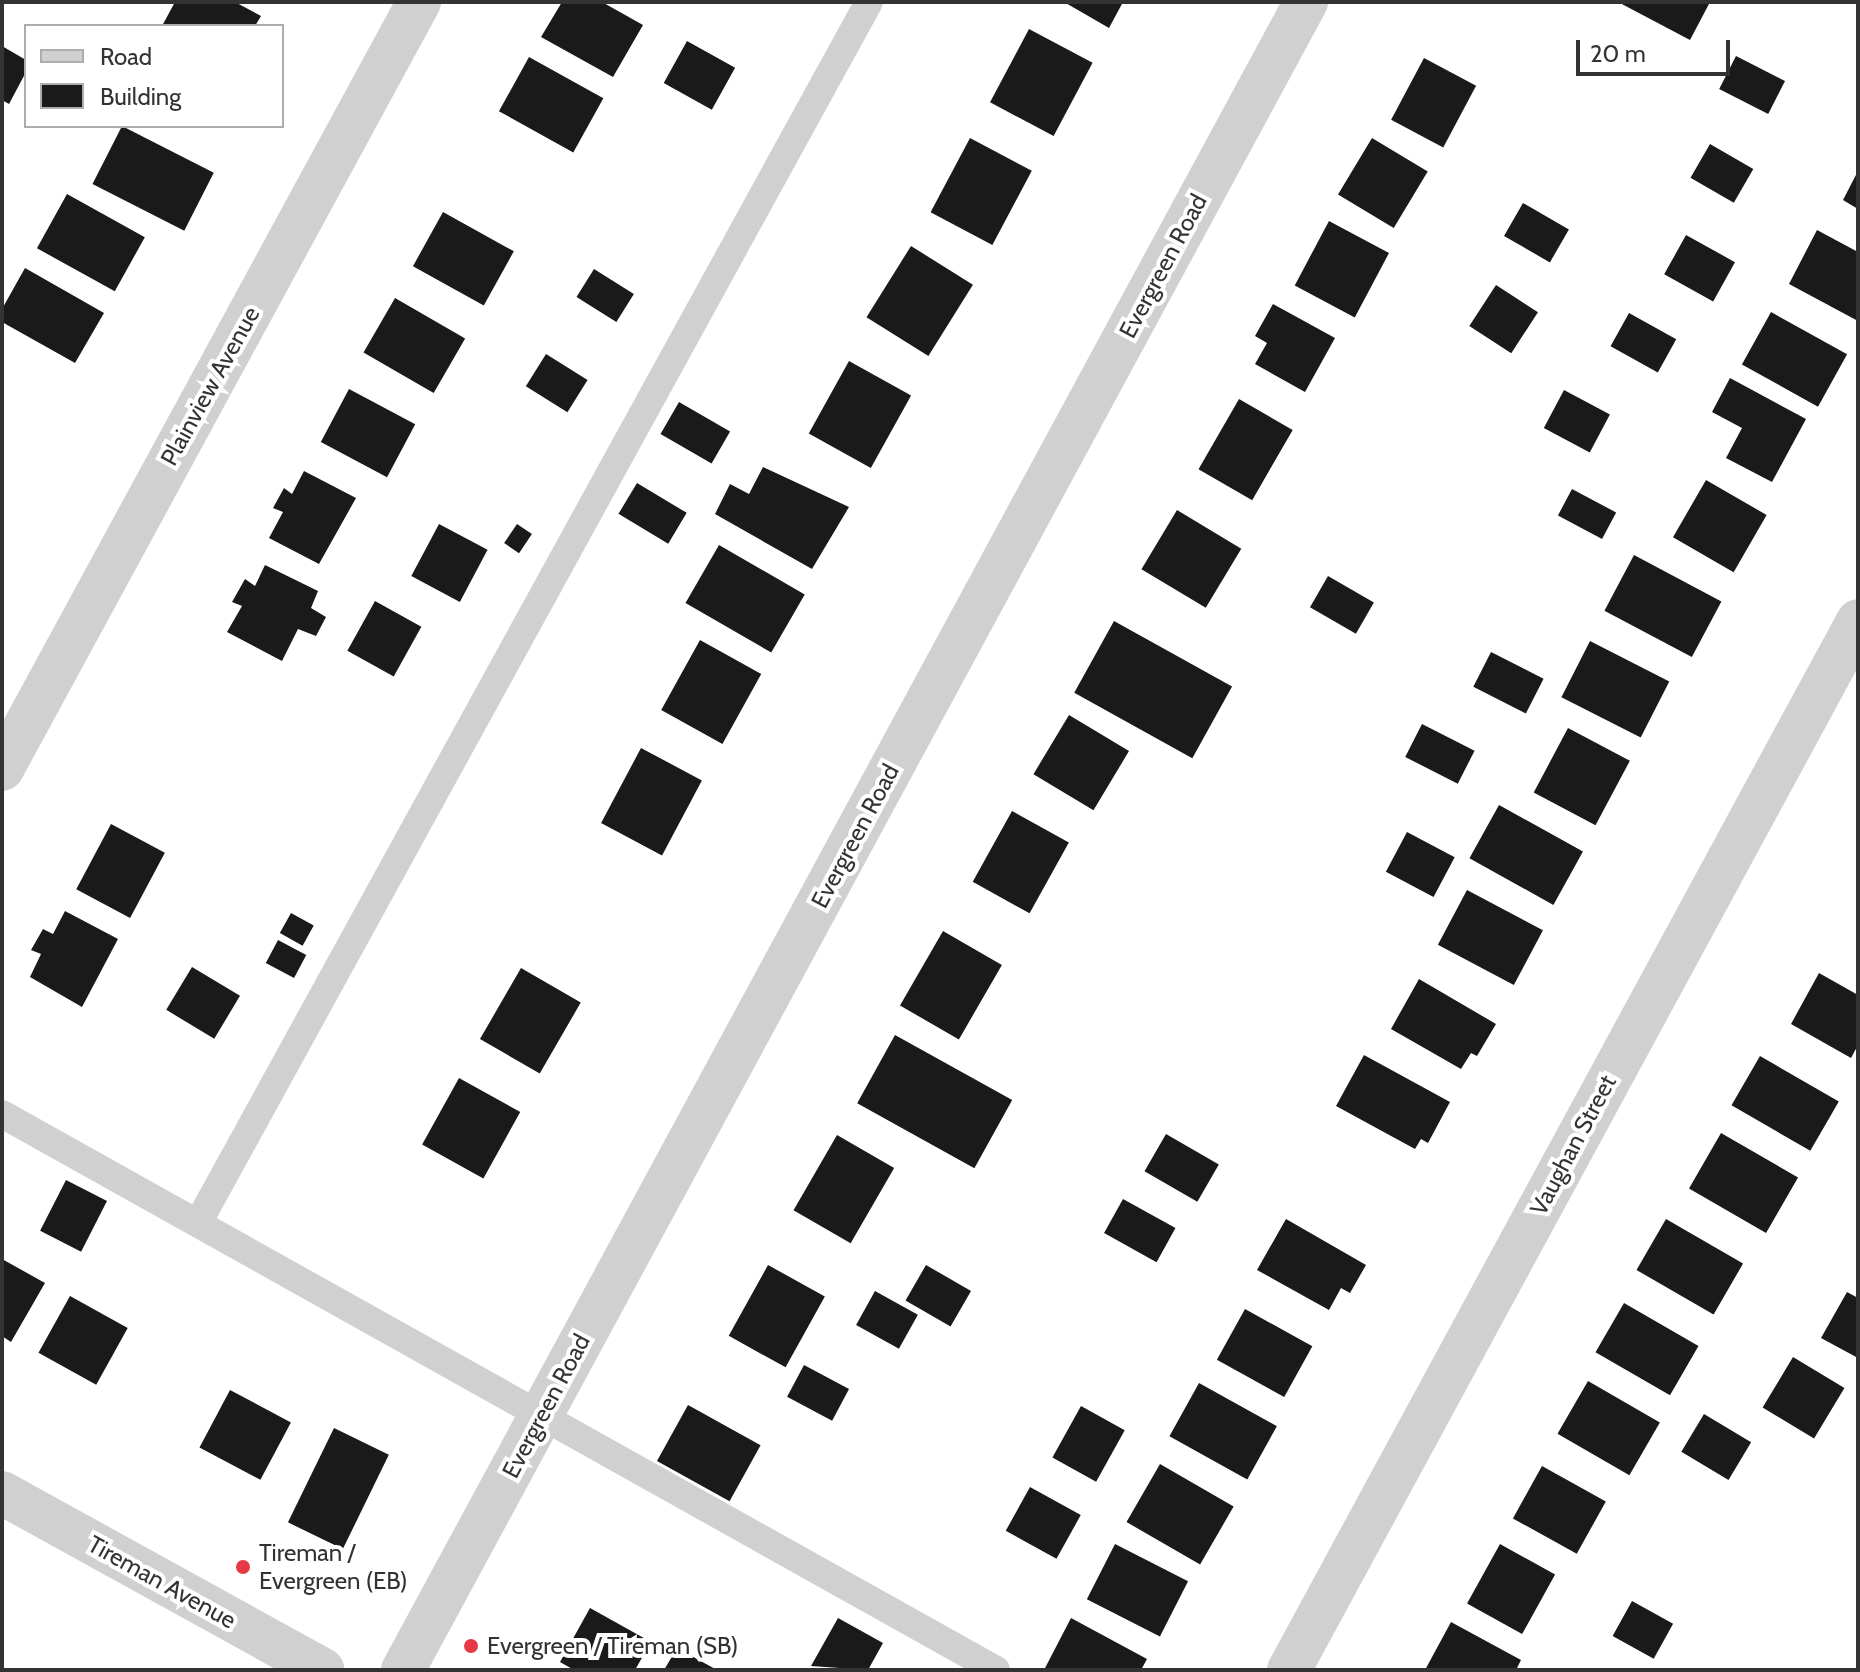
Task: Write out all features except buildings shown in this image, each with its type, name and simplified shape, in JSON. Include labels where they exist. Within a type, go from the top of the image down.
[{"type":"street","name":"Plainview Avenue","points":[[2,769],[419,2]]},
{"type":"street","name":"Evergreen Road","points":[[403,1670],[1306,2]]},
{"type":"street","name":"Vaughan Street","points":[[1289,1670],[1858,621]]},
{"type":"street","name":"Tireman Avenue","points":[[2,1493],[322,1670]]},
{"type":"lane","points":[[198,1223],[869,2]]},
{"type":"lane","points":[[2,1114],[996,1670]]},
{"type":"place","name":"Tireman / Evergreen (EB)","points":[[243,1567]]},
{"type":"place","name":"Evergreen / Tireman (SB)","points":[[471,1646]]}]
